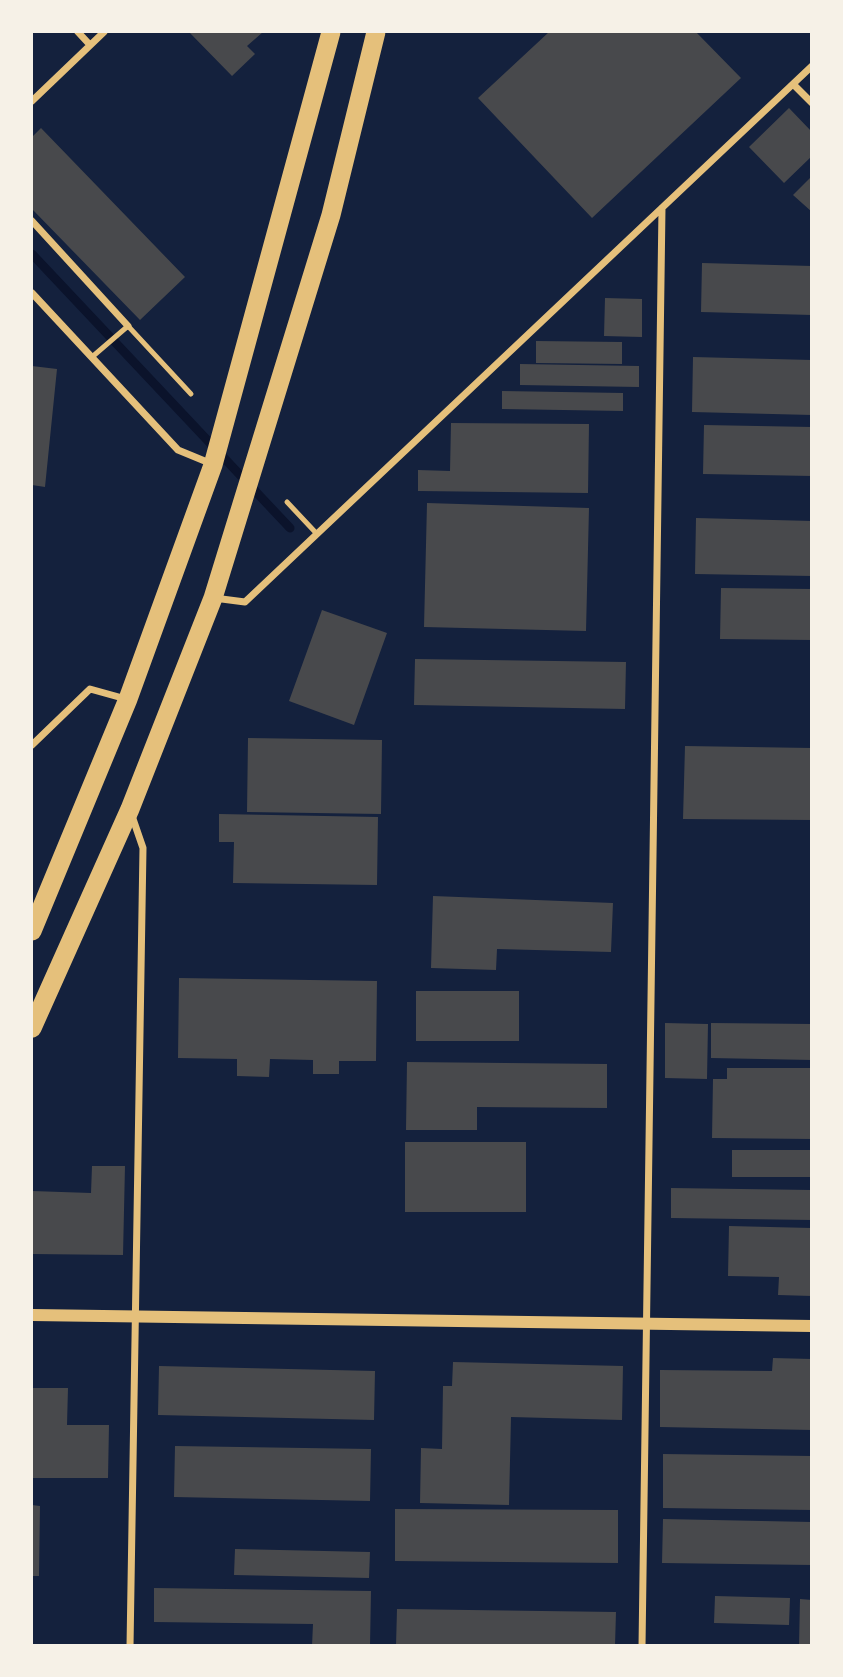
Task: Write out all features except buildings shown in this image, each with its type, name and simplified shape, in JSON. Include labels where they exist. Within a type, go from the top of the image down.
[{"type":"highway","points":[[32,931],[128,699],[213,465],[331,32]]},
{"type":"highway","points":[[32,1028],[130,809],[213,598],[331,215],[376,32]]},
{"type":"street","points":[[78,32],[90,45]]},
{"type":"street","points":[[32,101],[104,32]]},
{"type":"street","points":[[213,598],[245,602],[811,66]]},
{"type":"street","points":[[793,84],[811,103]]},
{"type":"street","points":[[642,1646],[644,1323],[662,208]]},
{"type":"street","points":[[32,221],[127,327]]},
{"type":"street","points":[[32,293],[94,355],[178,450],[213,465]]},
{"type":"street","points":[[32,745],[90,689],[128,699]]},
{"type":"street","points":[[130,809],[143,848],[131,1646]]},
{"type":"street","points":[[32,1315],[811,1326]]},
{"type":"lane","points":[[94,355],[127,327],[191,394]]},
{"type":"lane","points":[[287,502],[317,534]]},
{"type":"waterway","points":[[32,254],[290,528]]}]
